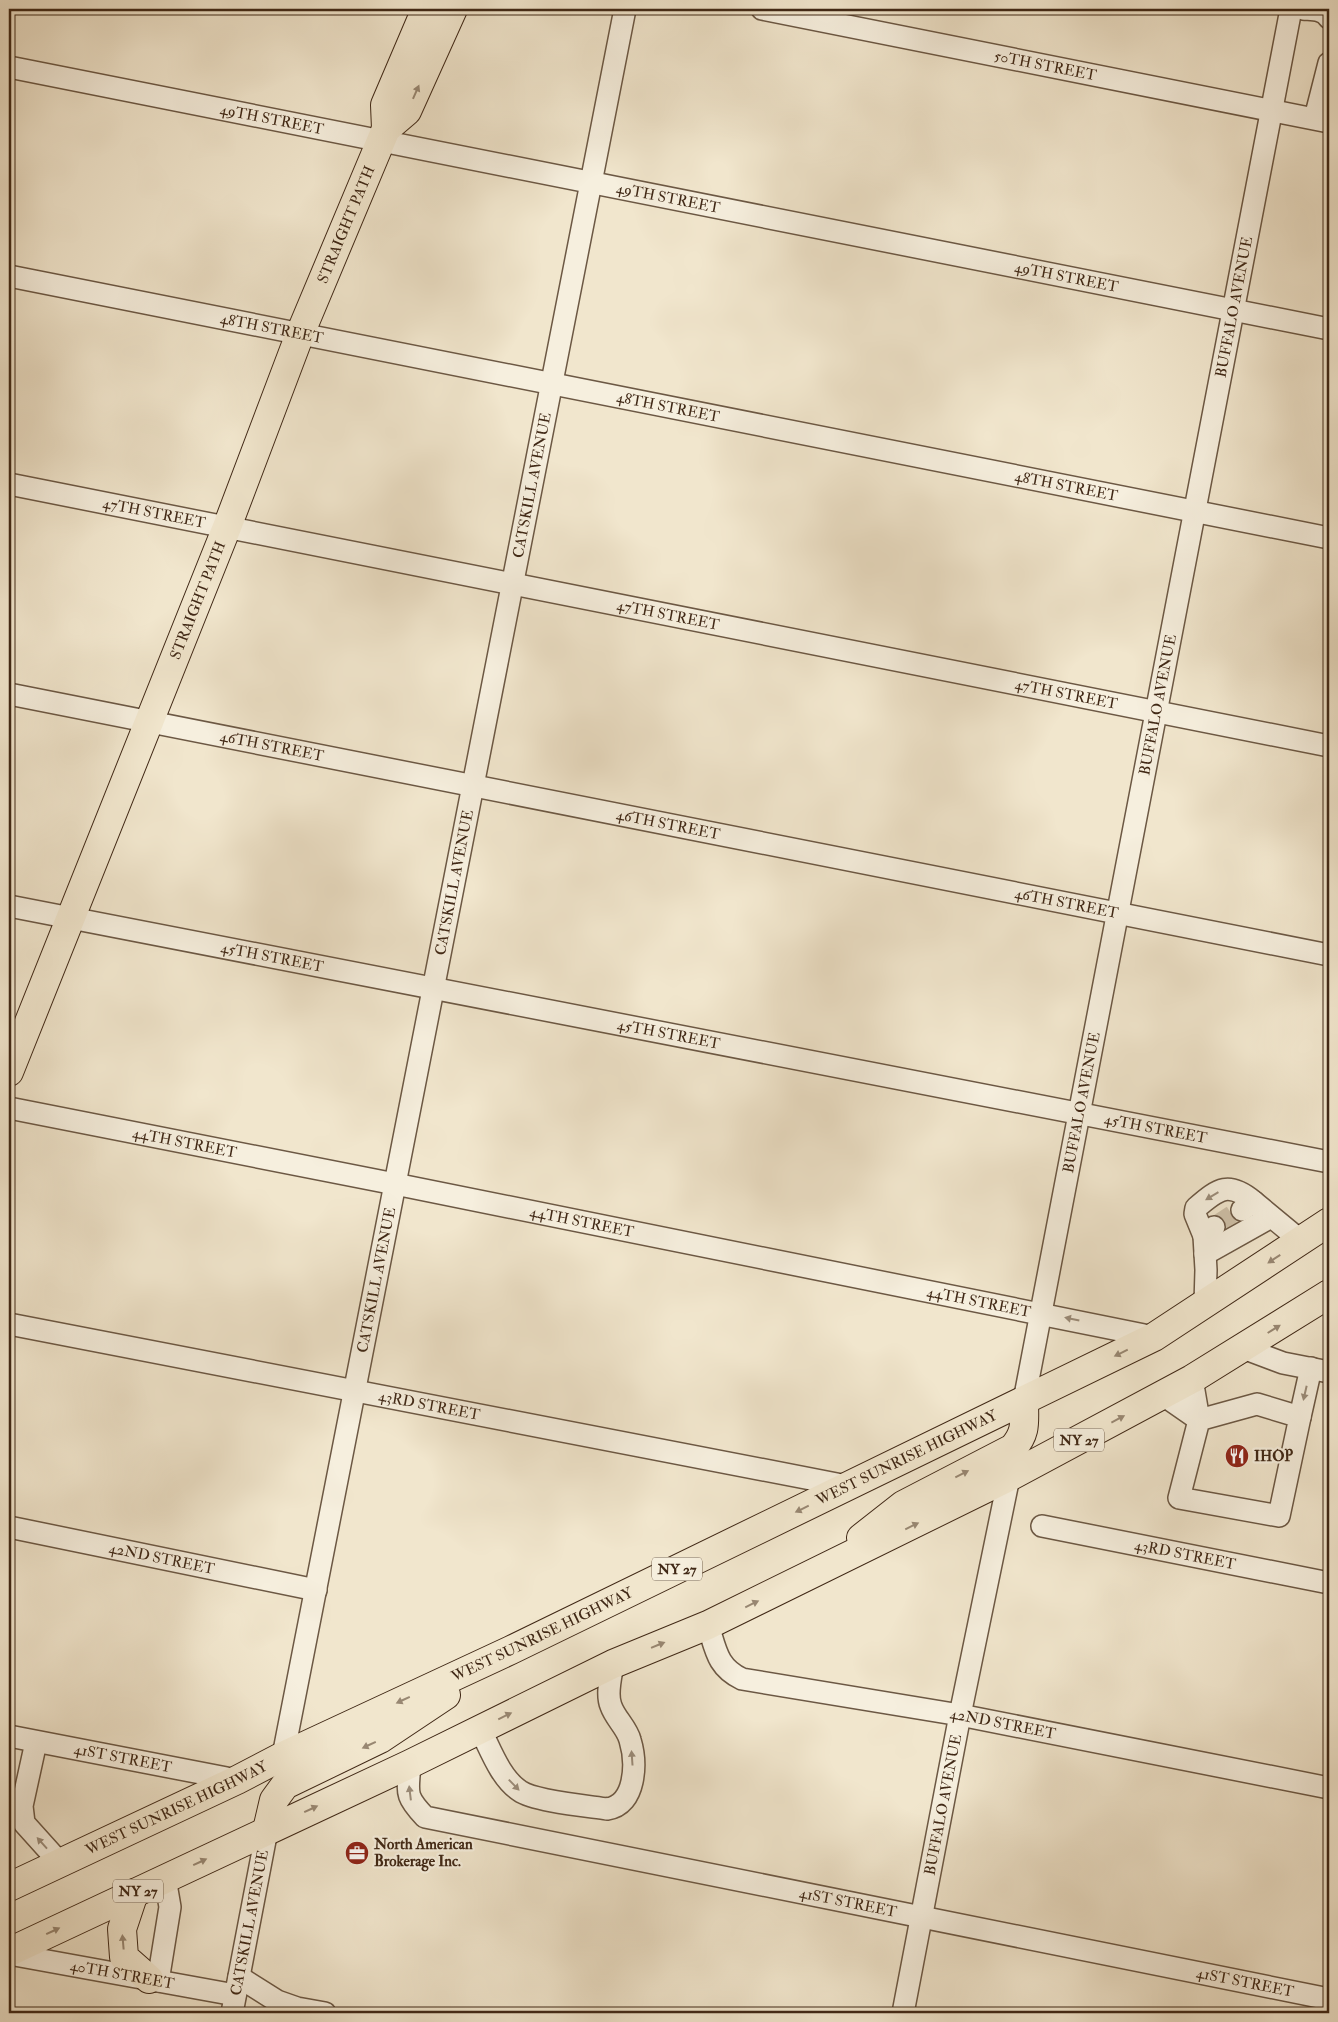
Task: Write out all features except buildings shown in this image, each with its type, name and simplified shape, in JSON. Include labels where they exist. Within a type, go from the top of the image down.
[{"type":"main road","name":"STRAIGHT PATH","points":[[384,135],[385,105],[426,9]]},
{"type":"main road","name":"STRAIGHT PATH","points":[[9,1072],[227,527],[300,334],[384,135],[407,111],[453,9]]},
{"type":"main road","name":"WEST SUNRISE HIGHWAY","points":[[9,1887],[511,1650],[1154,1337],[1329,1222]]},
{"type":"main road","name":"NY 27","points":[[9,1953],[410,1764],[613,1664],[708,1625],[1009,1478],[1192,1379],[1329,1294]]},
{"type":"main road","points":[[821,1571],[903,1505],[1013,1448],[1022,1438],[1025,1429],[1024,1401]]},
{"type":"main road","points":[[267,1830],[274,1800],[285,1785],[380,1740],[511,1650]]},
{"type":"main road","points":[[134,1893],[122,1929],[124,1957],[154,1980]]},
{"type":"street","name":"CATSKILL AVENUE","points":[[283,1756],[625,9]]},
{"type":"street","name":"50TH STREET","points":[[762,9],[1322,120]]},
{"type":"street","name":"BUFFALO AVENUE","points":[[1024,1401],[1291,9]]},
{"type":"street","points":[[1303,9],[1326,13],[1329,18]]},
{"type":"street","points":[[1322,120],[1329,63]]},
{"type":"street","name":"49TH STREET","points":[[9,66],[384,135],[591,183],[1329,328]]},
{"type":"street","name":"48TH STREET","points":[[9,276],[1329,538]]},
{"type":"street","name":"47TH STREET","points":[[9,484],[1329,746]]},
{"type":"street","name":"46TH STREET","points":[[9,694],[1329,955]]},
{"type":"street","name":"45TH STREET","points":[[9,906],[1329,1162]]},
{"type":"street","name":"44TH STREET","points":[[9,1108],[1154,1337]]},
{"type":"street","points":[[1205,1304],[1208,1239],[1195,1214],[1196,1208],[1204,1201],[1223,1190],[1234,1189],[1242,1192],[1248,1206],[1271,1217],[1301,1241]]},
{"type":"street","points":[[1208,1239],[1271,1217]]},
{"type":"street","name":"43RD STREET","points":[[9,1324],[848,1486]]},
{"type":"street","points":[[1192,1379],[1199,1420],[1179,1498],[1279,1516],[1300,1417],[1320,1370],[1283,1363],[1243,1348]]},
{"type":"street","points":[[1163,1395],[1199,1420]]},
{"type":"street","points":[[1199,1420],[1257,1404],[1300,1417]]},
{"type":"street","name":"BUFFALO AVENUE","points":[[903,2013],[960,1715],[1009,1478]]},
{"type":"street","name":"43RD STREET","points":[[1042,1526],[1329,1583]]},
{"type":"street","name":"42ND STREET","points":[[9,1528],[316,1590]]},
{"type":"street","name":"42ND STREET","points":[[708,1625],[718,1657],[728,1672],[742,1679],[960,1715],[1329,1788]]},
{"type":"street","points":[[480,1729],[503,1773],[519,1791],[532,1796],[607,1809],[616,1808],[628,1796],[632,1781],[634,1758],[630,1739],[611,1706],[610,1683],[613,1664]]},
{"type":"street","name":"41ST STREET","points":[[9,1736],[237,1780]]},
{"type":"street","points":[[36,1742],[22,1806],[24,1823],[60,1864]]},
{"type":"street","name":"41ST STREET","points":[[410,1764],[408,1793],[411,1803],[425,1817],[1329,1999]]},
{"type":"street","name":"CATSKILL AVENUE","points":[[235,1995],[267,1830]]},
{"type":"street","points":[[154,1980],[170,1907],[165,1878]]},
{"type":"street","name":"40TH STREET","points":[[9,1953],[277,2002],[326,2013]]},
{"type":"tunnel","points":[[1215,1227],[1241,1210]]},
{"type":"place","name":"IHOP","points":[[1237,1456]]},
{"type":"place","name":"North American Brokerage Inc.","points":[[357,1853]]}]
